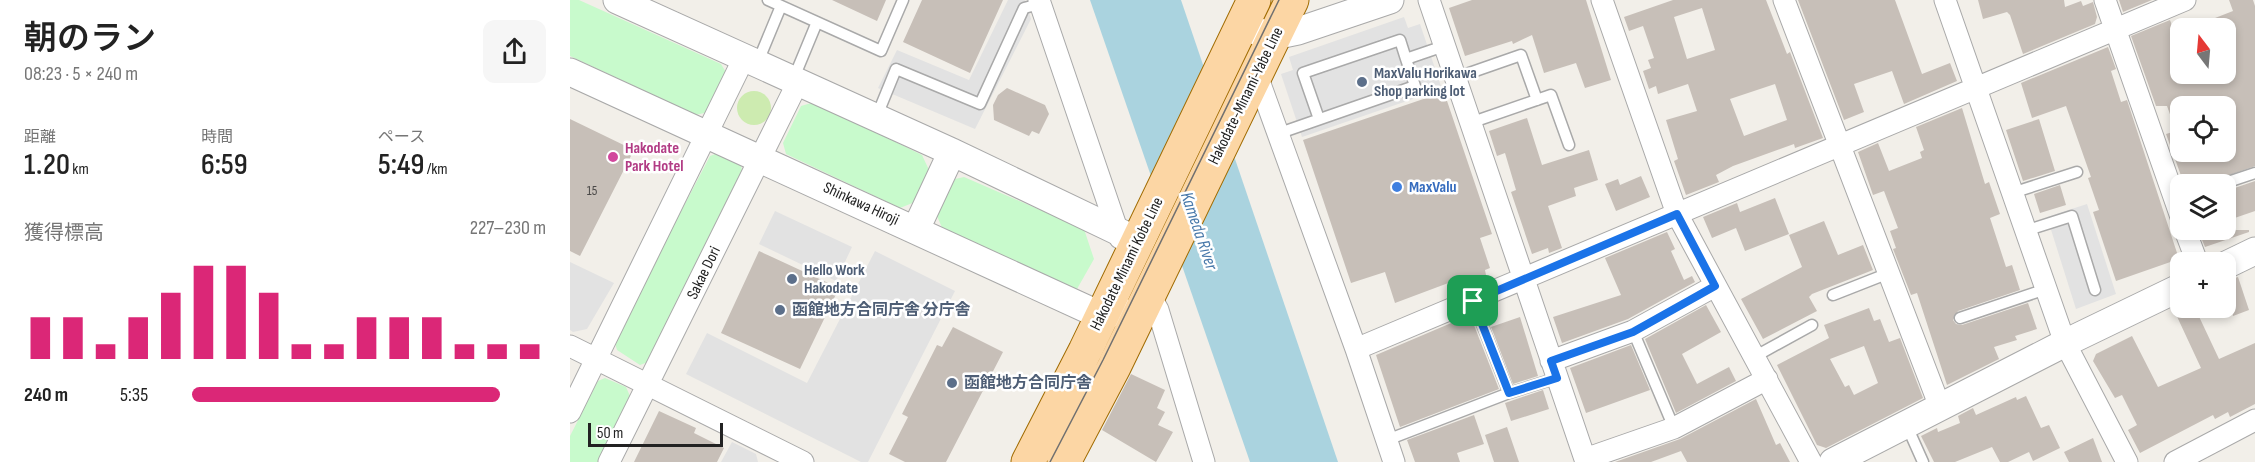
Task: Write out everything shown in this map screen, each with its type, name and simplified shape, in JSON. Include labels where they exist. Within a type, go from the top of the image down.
[{"type":"main road","name":"Hakodate-Minami-Yabe Line","points":[[1168,256],[1292,0]]},
{"type":"main road","name":"Hakodate Minami Kobe Line","points":[[1028,462],[1102,316],[1134,235],[1218,75],[1243,9]]},
{"type":"main road","name":"Hakodate Minami Kobe Line","points":[[1064,462],[1168,256]]},
{"type":"street","points":[[1243,9],[1274,36],[1298,31],[1390,0]]},
{"type":"street","points":[[1429,0],[1585,461],[1674,428],[1767,380]]},
{"type":"street","points":[[1602,0],[1677,214],[1811,462]]},
{"type":"street","points":[[1785,0],[1940,407]]},
{"type":"street","points":[[1945,0],[2065,343],[2127,462]]},
{"type":"street","points":[[2105,0],[2170,181]]},
{"type":"street","points":[[1356,349],[2186,0]]},
{"type":"street","points":[[623,1],[1134,235]]},
{"type":"street","points":[[1040,2],[1134,235],[1141,283],[1158,310],[1204,462]]},
{"type":"street","points":[[1243,9],[1256,74],[1356,349],[1394,462]]},
{"type":"street","points":[[570,412],[708,134],[751,61]]},
{"type":"street","name":"Shinkawa Hiroji","points":[[570,72],[1102,316]]},
{"type":"street","name":"Sakae Dori","points":[[609,462],[762,159],[796,81]]},
{"type":"street","points":[[916,229],[952,152]]},
{"type":"street","points":[[2236,260],[2255,251]]},
{"type":"street","points":[[1554,370],[1633,332],[1715,286]]},
{"type":"street","points":[[1833,462],[2065,343],[2170,292]]},
{"type":"street","points":[[1102,316],[1128,309],[1150,294]]},
{"type":"street","points":[[570,345],[649,384],[780,457],[802,462]]},
{"type":"street","points":[[2175,462],[2255,420]]},
{"type":"lane","points":[[768,0],[881,51],[903,0]]},
{"type":"lane","points":[[876,118],[896,69],[980,104],[1024,8],[1040,2]]},
{"type":"lane","points":[[751,61],[781,6]]},
{"type":"lane","points":[[796,81],[817,22]]},
{"type":"lane","points":[[1277,134],[1415,86],[1400,40],[1303,73],[1319,119]]},
{"type":"lane","points":[[1406,59],[1444,46]]},
{"type":"lane","points":[[1455,78],[1521,55],[1537,100]]},
{"type":"lane","points":[[1470,123],[1551,95],[1569,145]]},
{"type":"lane","points":[[2012,193],[2077,172]]},
{"type":"lane","points":[[2236,179],[2255,173]]},
{"type":"lane","points":[[2025,231],[2072,216],[2095,290]]},
{"type":"lane","points":[[1833,295],[1889,273]]},
{"type":"lane","points":[[1960,318],[2046,289]]},
{"type":"lane","points":[[1473,301],[1509,393]]},
{"type":"lane","points":[[1754,357],[1812,325]]},
{"type":"lane","points":[[1633,332],[1674,428]]},
{"type":"lane","points":[[1387,440],[1509,393],[1554,370]]},
{"type":"lane","points":[[1906,424],[1923,462]]},
{"type":"green space","points":[[570,0],[579,0],[721,64],[727,74],[708,112],[696,115],[570,56]]},
{"type":"green space","points":[[754,91],[766,96],[771,108],[766,120],[754,125],[742,120],[737,108],[742,96]]},
{"type":"green space","points":[[815,102],[922,155],[929,170],[915,202],[900,208],[786,154],[783,143],[801,106]]},
{"type":"green space","points":[[718,153],[740,163],[743,173],[648,362],[640,365],[617,350],[614,340],[710,156]]},
{"type":"green space","points":[[964,177],[1084,229],[1094,259],[1077,289],[943,230],[937,216],[955,179]]},
{"type":"green space","points":[[605,378],[626,387],[630,396],[598,462],[570,462],[570,436],[598,381]]},
{"type":"shaded area","points":[[1008,0],[1025,0],[1031,19],[975,129],[878,88],[897,50],[969,80]]},
{"type":"shaded area","name":"MaxValu Horikawa Shop parking lot","points":[[1404,17],[1408,28],[1420,24],[1442,89],[1302,137],[1281,74],[1293,70],[1289,57]]},
{"type":"shaded area","points":[[2087,204],[2116,294],[2076,309],[2047,217]]},
{"type":"shaded area","points":[[775,211],[852,247],[836,281],[759,244]]},
{"type":"shaded area","points":[[875,251],[955,291],[868,462],[861,462],[686,374],[707,333],[807,383]]},
{"type":"shaded area","points":[[570,262],[614,283],[587,329],[573,332],[570,330]]},
{"type":"shaded area","points":[[732,442],[756,454],[758,462],[721,462]]},
{"type":"water","name":"Kameda River","points":[[1090,0],[1181,0],[1338,462],[1250,462]]},
{"type":"building","points":[[832,0],[886,0],[877,21]]},
{"type":"building","points":[[922,0],[1003,0],[970,73],[903,42]]},
{"type":"building","points":[[1472,0],[1586,0],[1611,80],[1585,88],[1576,63],[1544,73],[1532,35],[1513,44],[1512,41],[1465,56],[1449,8]]},
{"type":"building","points":[[1673,0],[1766,0],[1787,54],[1790,52],[1823,138],[1795,148],[1794,144],[1733,166],[1716,175],[1719,182],[1686,195],[1674,161],[1678,159],[1666,120],[1697,111],[1688,84],[1658,94],[1656,86],[1649,89],[1643,71],[1651,68],[1648,60],[1654,58],[1643,26],[1629,31],[1624,17]],"holes":[[[1702,8],[1715,50],[1687,59],[1674,17]],[[1775,84],[1787,120],[1744,136],[1730,99]]]},
{"type":"building","points":[[1798,0],[1895,0],[1922,74],[1950,63],[1957,81],[1904,104],[1892,71],[1854,84],[1864,112],[1844,120]]},
{"type":"building","points":[[1978,0],[2064,0],[2065,7],[2081,1],[2083,6],[2093,2],[2097,17],[2095,24],[2023,54],[2010,15],[2007,12],[1983,19]]},
{"type":"building","points":[[2119,0],[2152,0],[2123,12]]},
{"type":"building","points":[[2229,0],[2253,0],[2255,6],[2255,166],[2232,174],[2180,174],[2176,162],[2236,162],[2236,96],[2170,96],[2170,114],[2167,106],[2156,106],[2131,36],[2170,20],[2170,84],[2236,84],[2236,18],[2215,18],[2233,11]]},
{"type":"building","points":[[2108,47],[2116,69],[2111,71],[2121,102],[2127,100],[2170,231],[2170,240],[2173,240],[2177,252],[2170,252],[2170,262],[2116,281],[2093,212],[2099,210],[2088,178],[2091,177],[2066,106],[2032,118],[2021,83]]},
{"type":"building","points":[[1007,88],[1045,105],[1049,114],[1039,134],[1032,131],[1029,136],[994,120],[993,105],[998,95]]},
{"type":"building","name":"MaxValu","points":[[1444,92],[1492,234],[1480,238],[1490,268],[1485,270],[1486,275],[1469,281],[1467,276],[1395,303],[1385,272],[1351,283],[1303,140]]},
{"type":"building","points":[[1962,108],[1985,184],[1989,182],[2000,214],[1990,218],[2006,267],[2012,265],[2020,290],[1958,311],[1953,320],[1956,324],[1962,325],[2028,303],[2037,329],[2015,336],[2017,340],[1994,347],[1999,359],[1947,385],[1917,293],[1911,295],[1893,249],[1896,248],[1890,231],[1898,228],[1884,191],[1873,195],[1858,152],[1878,143],[1889,171],[1922,158],[1920,152],[1924,150],[1916,127]]},
{"type":"building","points":[[1527,118],[1542,165],[1589,150],[1598,180],[1574,188],[1576,196],[1548,206],[1562,248],[1549,253],[1548,248],[1532,254],[1511,192],[1516,190],[1505,153],[1497,156],[1489,131]]},
{"type":"building","points":[[570,119],[634,150],[580,256],[570,251]]},
{"type":"building","points":[[2039,119],[2055,171],[2023,181],[2006,130]]},
{"type":"building","points":[[2170,133],[2170,145],[2166,134]]},
{"type":"building","points":[[1641,176],[1650,197],[1616,211],[1605,184],[1618,179],[1620,185]]},
{"type":"building","points":[[2255,181],[2255,211],[2236,218],[2236,188]]},
{"type":"building","points":[[2060,185],[2066,205],[2040,213],[2034,194]]},
{"type":"building","points":[[1775,198],[1789,234],[1745,251],[1736,228],[1712,238],[1703,217],[1737,203],[1740,212]]},
{"type":"building","points":[[1824,221],[1838,255],[1863,245],[1873,270],[1812,294],[1809,297],[1817,311],[1763,339],[1741,299],[1802,267],[1789,235]]},
{"type":"building","points":[[2236,230],[2249,230],[2236,236]]},
{"type":"building","points":[[1667,232],[1675,249],[1671,251],[1684,280],[1692,276],[1695,282],[1628,319],[1562,343],[1553,317],[1621,295],[1605,258]]},
{"type":"building","points":[[2202,240],[2226,240],[2205,247]]},
{"type":"building","name":"函館地方合同庁舎 分庁舎","points":[[759,251],[839,288],[800,369],[721,333]]},
{"type":"building","points":[[2238,277],[2249,310],[2236,315],[2236,278]]},
{"type":"building","points":[[1706,305],[1721,332],[1682,354],[1697,384],[1729,367],[1736,381],[1676,413],[1645,339]]},
{"type":"building","points":[[1869,308],[1874,321],[1880,319],[1889,342],[1900,338],[1923,398],[1826,448],[1817,445],[1777,365],[1829,338],[1824,325]],"holes":[[[1864,346],[1878,383],[1854,395],[1849,385],[1845,387],[1830,359]]]},
{"type":"building","points":[[1470,315],[1499,389],[1400,427],[1376,355]]},
{"type":"building","points":[[1520,317],[1538,376],[1513,384],[1491,327]]},
{"type":"building","points":[[2178,318],[2200,318],[2219,359],[2255,343],[2255,404],[2230,417],[2228,412],[2215,419],[2213,415],[2140,453],[2128,430],[2137,425],[2122,395],[2115,398],[2093,361],[2096,354],[2132,336],[2158,387],[2201,368]]},
{"type":"building","name":"函館地方合同庁舎","points":[[953,327],[1003,352],[946,462],[905,462],[889,454],[908,417],[902,414],[937,345],[942,347]]},
{"type":"building","points":[[1631,345],[1650,390],[1586,413],[1570,368]]},
{"type":"building","points":[[1131,374],[1165,390],[1157,408],[1165,412],[1158,425],[1173,432],[1156,462],[1102,430]]},
{"type":"building","points":[[1543,390],[1549,409],[1511,421],[1505,403]]},
{"type":"building","points":[[2026,396],[2041,428],[2049,425],[2060,448],[2033,461],[2029,452],[2008,462],[2000,462],[1992,447],[1955,462],[1934,462],[1921,436],[1937,428],[1938,432],[1960,423],[1958,416],[1973,408],[1976,415],[2016,397],[2017,400]]},
{"type":"building","points":[[1756,399],[1776,445],[1780,443],[1790,462],[1687,462],[1681,451],[1651,462],[1615,462],[1680,439]]},
{"type":"building","points":[[659,411],[696,428],[694,433],[724,448],[717,462],[634,462]]},
{"type":"building","points":[[1474,415],[1484,444],[1457,453],[1460,462],[1415,462],[1407,440]]},
{"type":"building","points":[[1507,427],[1519,462],[1494,462],[1485,435]]},
{"type":"building","points":[[2093,438],[2102,462],[2069,462],[2064,452]]},
{"type":"tram line","points":[[1050,462],[1103,360],[1279,0]]},
{"type":"place","name":"MaxValu Horikawa Shop parking lot","points":[[1362,82]]},
{"type":"place","name":"Hakodate Park Hotel","points":[[613,157]]},
{"type":"place","name":"MaxValu","points":[[1397,187]]},
{"type":"place","name":"Hello Work Hakodate","points":[[792,279]]},
{"type":"place","name":"函館地方合同庁舎 分庁舎","points":[[780,310]]},
{"type":"place","name":"函館地方合同庁舎","points":[[952,383]]},
{"type":"route","points":[[1677,214],[1715,286],[1633,332],[1551,361],[1557,378],[1509,393],[1473,301],[1677,214]]}]
